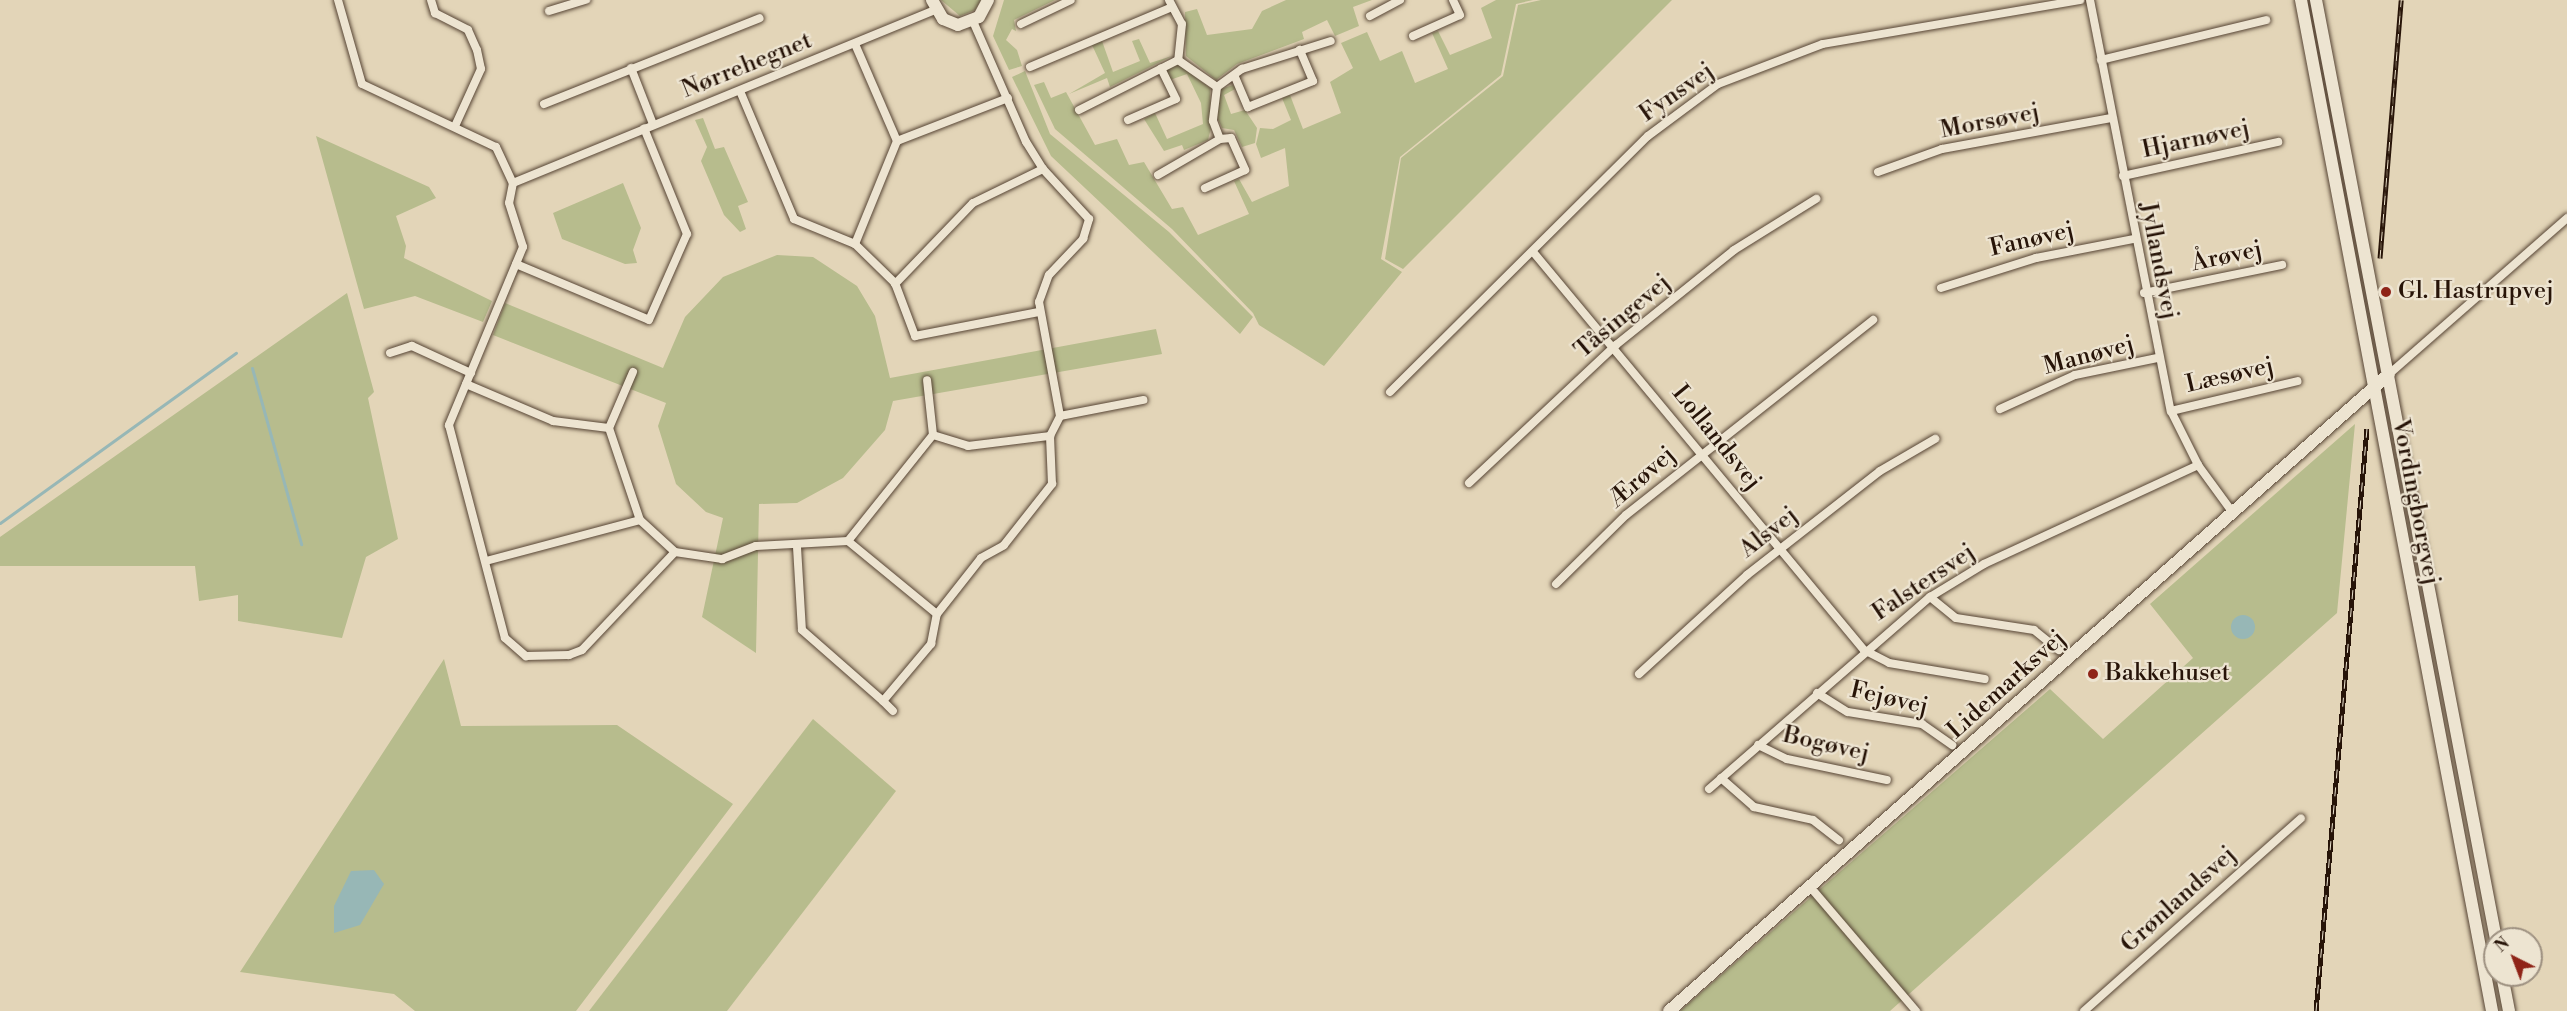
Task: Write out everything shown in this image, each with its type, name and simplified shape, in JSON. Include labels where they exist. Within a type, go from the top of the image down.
[{"type":"main road","points":[[933,5],[953,24],[973,21],[988,0]]},
{"type":"main road","name":"Vordingborgvej","points":[[2301,0],[2492,1011]]},
{"type":"main road","name":"Vordingborgvej","points":[[2316,0],[2494,927]]},
{"type":"main road","name":"Lidemarksvej","points":[[1669,1011],[2389,374]]},
{"type":"main road","points":[[2504,987],[2509,1011]]},
{"type":"street","points":[[338,0],[362,84],[496,147],[513,183],[509,203],[523,247],[449,425],[512,647],[526,656],[569,655],[598,634],[675,552]]},
{"type":"street","points":[[431,0],[435,13],[468,30],[477,50],[481,69],[454,126]]},
{"type":"street","points":[[549,11],[586,0]]},
{"type":"street","points":[[1021,24],[1071,0]]},
{"type":"street","points":[[1370,16],[1400,0]]},
{"type":"street","points":[[1413,36],[1460,15],[1453,0]]},
{"type":"street","name":"Fynsvej","points":[[1390,392],[1534,253],[1648,136],[1718,84],[1823,44],[2080,0]]},
{"type":"street","name":"Jyllandsvej","points":[[2090,0],[2144,293],[2157,358],[2171,411],[2198,465],[2233,513]]},
{"type":"street","points":[[1030,67],[1171,4],[1182,24],[1178,60]]},
{"type":"street","name":"Nørrehegnet","points":[[513,183],[653,124],[855,44],[933,5]]},
{"type":"street","name":"Nørrehegnet","points":[[544,104],[760,18]]},
{"type":"street","points":[[2101,60],[2266,20]]},
{"type":"street","points":[[883,702],[932,644],[937,614],[981,558],[1004,545],[1052,484],[1056,469],[1050,436],[1060,416],[1039,312],[1044,283],[1083,239],[1089,219],[1042,169],[973,21]]},
{"type":"street","points":[[1217,87],[1235,77],[1242,69],[1331,41]]},
{"type":"street","points":[[855,44],[897,141],[855,244]]},
{"type":"street","points":[[1235,77],[1248,107],[1313,81],[1300,50]]},
{"type":"street","points":[[1079,110],[1178,60]]},
{"type":"street","points":[[1178,60],[1217,87]]},
{"type":"street","points":[[631,68],[653,124]]},
{"type":"street","points":[[1128,120],[1176,99],[1161,68]]},
{"type":"street","points":[[1217,87],[1212,121],[1220,139]]},
{"type":"street","points":[[740,90],[794,219],[855,244],[895,284],[915,336],[1039,312]]},
{"type":"street","points":[[897,141],[1008,98]]},
{"type":"street","name":"Morsøvej","points":[[1878,172],[1942,149],[2111,118]]},
{"type":"street","points":[[516,264],[649,320],[687,234],[644,128]]},
{"type":"street","points":[[1158,176],[1220,139],[1231,138],[1245,170],[1205,188]]},
{"type":"street","name":"Hjarnøvej","points":[[2123,176],[2278,142]]},
{"type":"street","points":[[895,284],[973,203],[1042,169]]},
{"type":"street","name":"Tåsingevej","points":[[1469,483],[1616,345],[1734,250],[1816,199]]},
{"type":"street","points":[[2389,374],[2567,218]]},
{"type":"street","name":"Fanøvej","points":[[1941,288],[2036,258],[2134,239]]},
{"type":"street","name":"Lollandsvej","points":[[1534,253],[1616,345],[1864,650]]},
{"type":"street","name":"Årøvej","points":[[2144,293],[2282,265]]},
{"type":"street","name":"Ærøvej","points":[[1556,584],[1626,515],[1703,451],[1873,320]]},
{"type":"street","points":[[390,353],[412,346],[471,373]]},
{"type":"street","name":"Manøvej","points":[[2000,409],[2075,375],[2157,358]]},
{"type":"street","points":[[633,372],[609,428],[640,520],[675,552],[710,560],[756,546],[797,547],[848,541],[933,435],[927,380]]},
{"type":"street","name":"Læsøvej","points":[[2171,411],[2298,381]]},
{"type":"street","points":[[466,384],[553,421],[609,428]]},
{"type":"street","points":[[1060,416],[1143,400]]},
{"type":"street","points":[[933,435],[968,446],[1050,436]]},
{"type":"street","name":"Alsvej","points":[[1639,674],[1780,549],[1880,471],[1935,440]]},
{"type":"street","name":"Falstersvej","points":[[1708,789],[1864,650],[1930,597],[1984,564],[2198,465]]},
{"type":"street","points":[[486,561],[640,520]]},
{"type":"street","points":[[848,541],[937,614]]},
{"type":"street","points":[[797,547],[802,630],[893,711]]},
{"type":"street","points":[[1930,597],[1956,618],[2034,630],[2059,650]]},
{"type":"street","name":"Fejøvej","points":[[1864,650],[1889,663],[1985,679]]},
{"type":"street","name":"Fejøvej","points":[[1817,693],[1848,712],[1922,724],[1952,745]]},
{"type":"street","name":"Bogøvej","points":[[1758,745],[1787,759],[1887,780]]},
{"type":"street","points":[[1721,778],[1754,807],[1814,820],[1839,840]]},
{"type":"street","name":"Grønlandsvej","points":[[2084,1011],[2301,818]]},
{"type":"street","points":[[1810,888],[1916,1011]]},
{"type":"green space","points":[[941,0],[981,0],[975,10],[960,16]]},
{"type":"green space","points":[[1004,0],[1055,0],[1014,20],[1016,31],[1012,29],[1006,40],[1017,50],[1022,66],[1009,70],[993,36]]},
{"type":"green space","points":[[1286,0],[1372,0],[1353,7],[1359,26],[1335,36],[1327,20],[1302,32],[1304,39],[1237,64],[1216,80],[1186,56],[1185,12],[1197,9],[1207,35],[1252,29],[1262,11]]},
{"type":"green space","points":[[1496,0],[1533,0],[1516,4],[1501,75],[1400,157],[1381,259],[1402,272],[1324,366],[1259,325],[1253,313],[1172,229],[1055,129],[1034,85],[1044,82],[1051,98],[1066,92],[1095,145],[1117,139],[1129,165],[1144,162],[1172,209],[1183,207],[1198,235],[1249,214],[1234,181],[1239,179],[1252,202],[1289,186],[1285,148],[1261,158],[1256,144],[1260,128],[1273,129],[1291,120],[1282,98],[1290,95],[1303,129],[1341,113],[1330,82],[1353,68],[1341,43],[1367,32],[1380,61],[1402,51],[1415,83],[1448,69],[1432,33],[1438,31],[1450,55],[1492,38],[1481,8]]},
{"type":"green space","points":[[1541,0],[1672,0],[1403,269],[1385,259],[1401,158],[1503,76],[1518,5]]},
{"type":"green space","points":[[1139,39],[1150,63],[1172,56],[1110,87],[1107,78],[1069,94],[1105,73],[1092,45],[1102,41],[1113,72],[1140,61],[1132,41]]},
{"type":"green space","points":[[1178,64],[1210,88],[1211,128],[1208,140],[1184,150],[1182,145],[1164,151],[1144,119],[1155,113],[1167,139],[1203,124],[1201,103],[1187,74],[1170,80],[1165,69]]},
{"type":"green space","points":[[1025,71],[1050,134],[1169,232],[1253,317],[1240,334],[1051,156],[1012,77]]},
{"type":"green space","points":[[1233,85],[1237,88],[1224,95],[1231,114],[1245,110],[1257,128],[1255,143],[1242,147],[1234,130],[1222,128],[1217,117],[1221,89]]},
{"type":"green space","points":[[703,118],[715,149],[724,147],[748,202],[738,206],[746,229],[740,232],[724,215],[701,161],[707,147],[695,120]]},
{"type":"green space","points":[[316,136],[429,187],[436,198],[396,216],[406,246],[404,258],[492,301],[483,322],[415,296],[364,309]]},
{"type":"green space","points":[[623,183],[641,228],[633,250],[637,263],[625,264],[562,239],[553,213]]},
{"type":"green space","points":[[777,255],[813,257],[857,286],[875,316],[890,378],[1156,329],[1162,354],[893,401],[885,430],[843,478],[797,503],[759,504],[756,653],[702,617],[723,518],[706,512],[676,484],[658,426],[666,403],[493,335],[505,303],[663,368],[685,317],[723,277]]},
{"type":"green space","points":[[347,293],[374,392],[368,398],[398,539],[366,557],[342,638],[238,621],[238,595],[199,601],[195,566],[0,566],[0,537]]},
{"type":"green space","points":[[2355,424],[2337,613],[1890,1011],[1680,1011],[2050,689],[2103,739],[2193,658],[2150,604]]},
{"type":"green space","points":[[444,659],[461,726],[617,725],[733,804],[576,1011],[415,1011],[394,994],[240,972]]},
{"type":"green space","points":[[813,719],[896,791],[727,1011],[589,1011]]},
{"type":"water","points":[[2243,615],[2252,618],[2255,627],[2252,636],[2243,639],[2234,636],[2231,627],[2234,618]]},
{"type":"water","points":[[374,870],[384,884],[360,925],[334,933],[334,906],[351,871]]},
{"type":"waterway","points":[[0,523],[236,353]]},
{"type":"waterway","points":[[252,368],[301,544]]},
{"type":"railway","points":[[2380,258],[2401,0]]},
{"type":"railway","points":[[2316,1011],[2367,428]]},
{"type":"place","name":"Gl. Hastrupvej","points":[[2386,292]]},
{"type":"place","name":"Bakkehuset","points":[[2093,674]]}]
